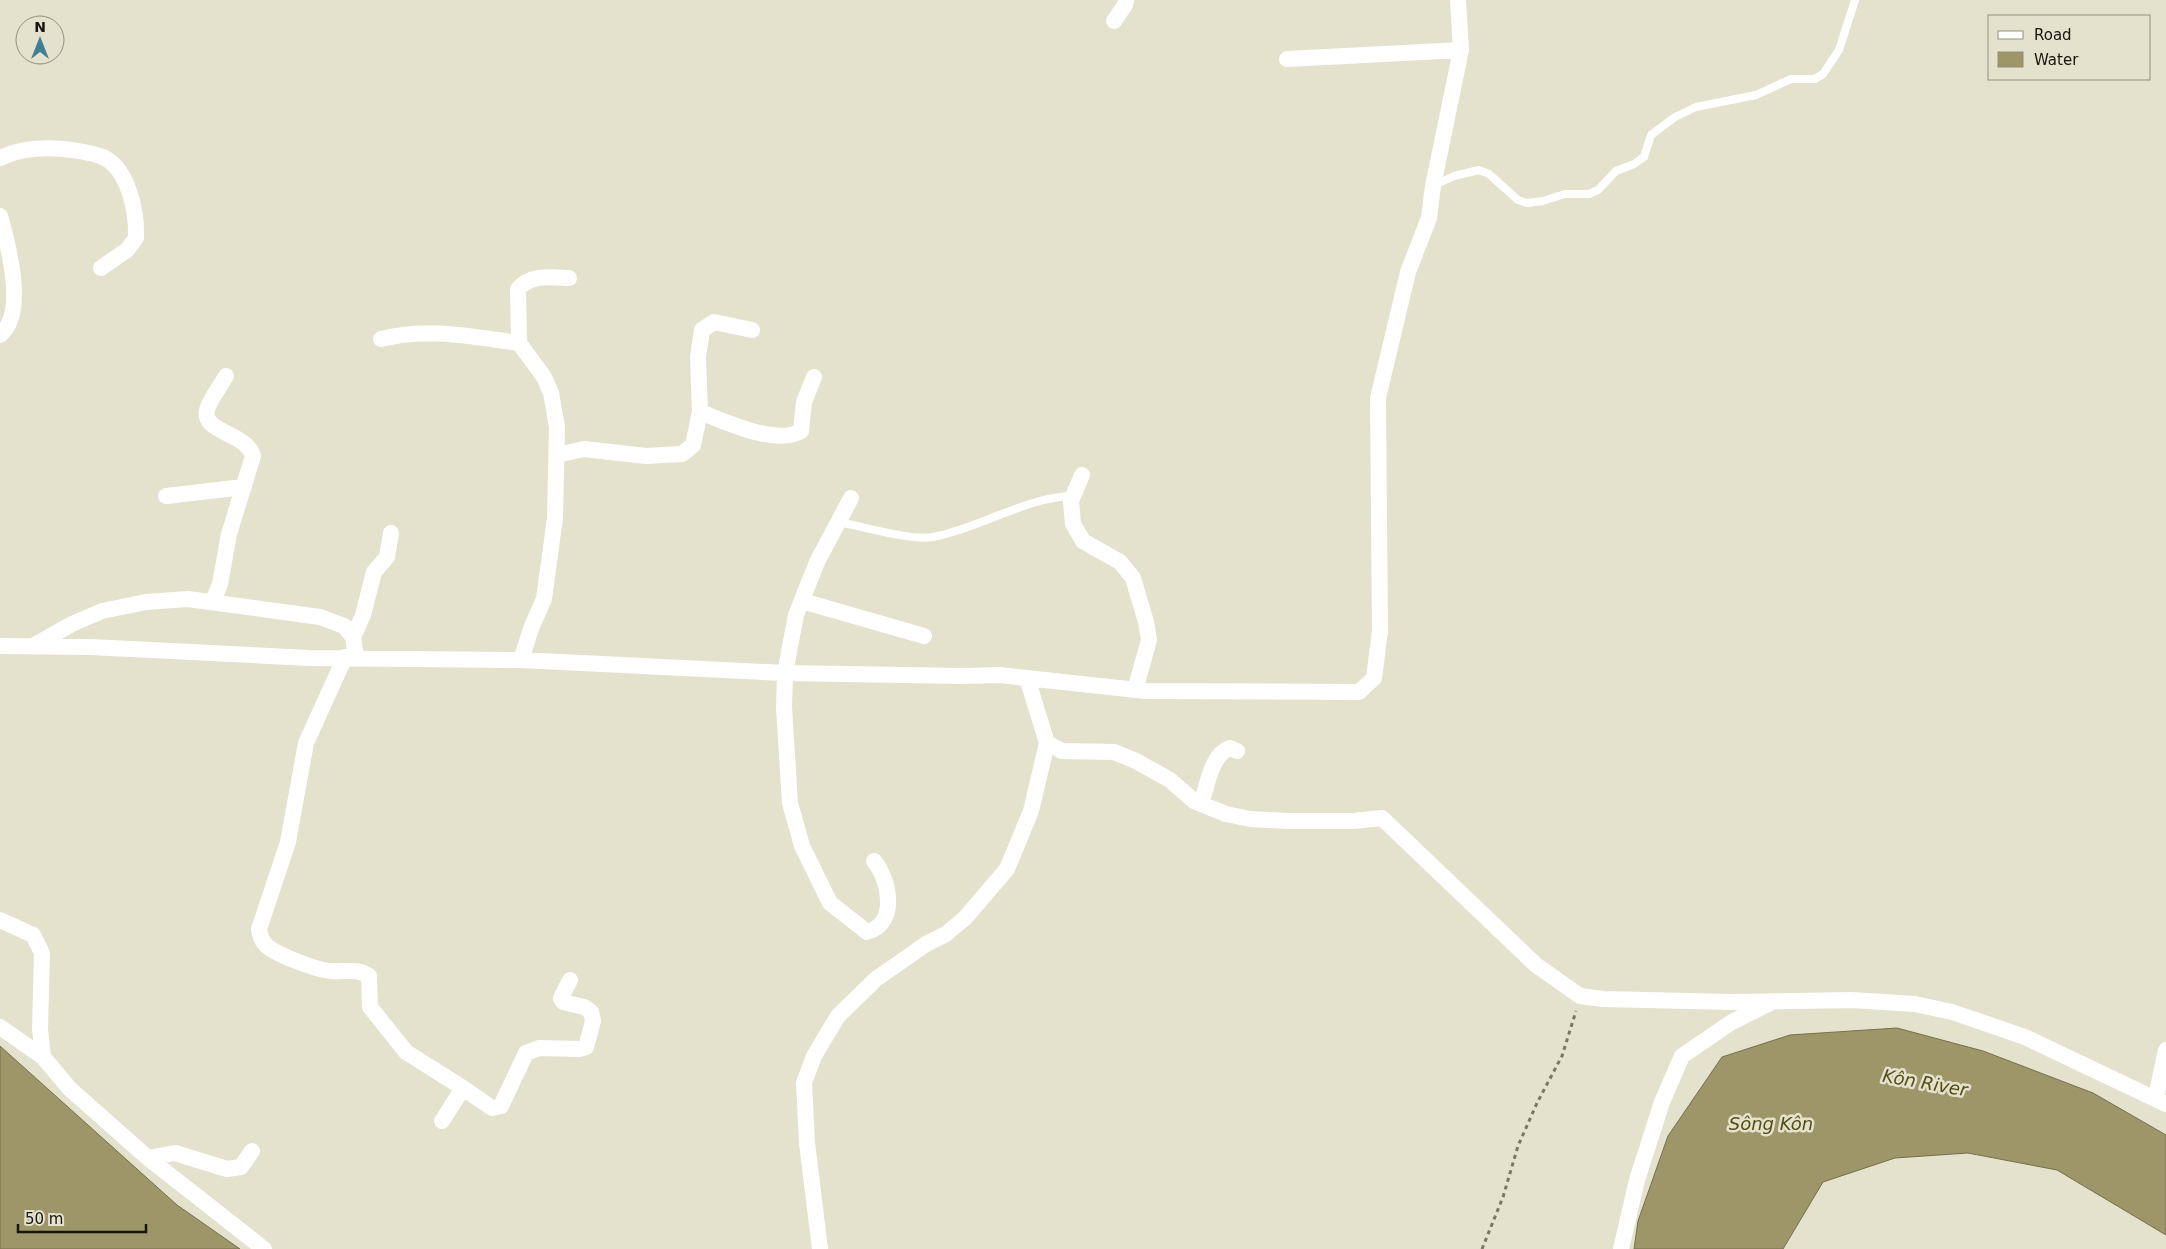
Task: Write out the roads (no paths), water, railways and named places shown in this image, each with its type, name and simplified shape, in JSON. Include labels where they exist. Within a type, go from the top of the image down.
[{"type":"street","points":[[1114,21],[1125,5],[1126,0]]},
{"type":"street","points":[[0,646],[444,661],[521,660],[785,673],[999,675],[1135,690],[1359,692],[1374,678],[1380,630],[1378,398],[1408,272],[1429,218],[1433,186],[1460,50],[1458,0]]},
{"type":"street","points":[[1287,59],[1460,50]]},
{"type":"street","points":[[0,158],[14,151],[50,148],[84,152],[106,159],[121,175],[129,192],[136,238],[126,250],[101,268]]},
{"type":"street","points":[[0,216],[12,266],[14,291],[11,318],[7,330],[0,336]]},
{"type":"street","points":[[521,660],[532,626],[544,599],[555,518],[557,427],[551,393],[544,377],[519,343],[518,289],[526,280],[548,276],[569,278]]},
{"type":"street","points":[[557,455],[584,449],[646,456],[682,454],[693,445],[700,412],[698,357],[702,330],[714,322],[752,330]]},
{"type":"street","points":[[381,339],[415,333],[440,333],[519,343]]},
{"type":"street","points":[[213,601],[220,584],[229,534],[253,456],[252,450],[241,439],[214,427],[206,416],[208,408],[226,376]]},
{"type":"street","points":[[700,412],[766,434],[793,436],[801,431],[804,402],[814,378]]},
{"type":"street","points":[[1082,475],[1071,501],[1073,524],[1083,541],[1120,562],[1133,578],[1149,640],[1135,690]]},
{"type":"street","points":[[166,496],[244,487]]},
{"type":"street","points":[[851,498],[818,562],[796,615],[785,673],[784,707],[790,803],[802,846],[830,903],[867,932],[876,930],[882,924],[890,901],[882,869],[874,861]]},
{"type":"street","points":[[391,533],[386,561],[376,568],[374,572],[363,615],[353,637],[350,657],[306,743],[288,842],[259,929],[260,937],[267,947],[330,972],[363,972],[369,976],[370,1007],[406,1052],[492,1108],[501,1106],[526,1053],[539,1048],[580,1049],[586,1047],[593,1021],[591,1012],[562,1002],[561,998],[570,980]]},
{"type":"street","points":[[31,647],[72,624],[102,611],[146,602],[188,599],[320,617],[344,626],[353,637]]},
{"type":"street","points":[[802,601],[924,636]]},
{"type":"street","points":[[820,1249],[807,1143],[804,1083],[814,1056],[838,1016],[876,979],[926,944],[946,934],[965,918],[1007,869],[1031,811],[1047,743],[1027,678]]},
{"type":"street","points":[[1047,743],[1062,750],[1114,752],[1170,780],[1194,801],[1226,814],[1250,819],[1353,821],[1382,818],[1536,965],[1580,996],[1604,999],[1772,1002],[1888,1001],[1915,1004],[1952,1012],[2025,1037],[2161,1100],[2166,1050]]},
{"type":"street","points":[[1201,804],[1217,759],[1223,750],[1230,748],[1237,751]]},
{"type":"street","points":[[0,920],[33,935],[42,953],[40,1029],[43,1057]]},
{"type":"street","points":[[1621,1249],[1637,1180],[1662,1102],[1682,1056],[1732,1022],[1772,1002]]},
{"type":"street","points":[[0,1027],[43,1057],[70,1089],[148,1158],[264,1249]]},
{"type":"street","points":[[442,1121],[463,1088]]},
{"type":"street","points":[[148,1158],[176,1153],[227,1169],[241,1167],[252,1151]]},
{"type":"lane","points":[[1433,186],[1454,176],[1479,170],[1489,174],[1518,200],[1528,203],[1543,201],[1564,194],[1589,194],[1598,190],[1616,171],[1634,164],[1644,157],[1651,135],[1675,117],[1696,108],[1756,95],[1791,80],[1815,79],[1823,74],[1838,50],[1855,0]]},
{"type":"lane","points":[[838,522],[931,538],[983,522],[1045,499],[1074,496]]},
{"type":"water","name":"Sông Kôn","points":[[1897,1028],[1983,1051],[2093,1093],[2166,1135],[2166,1235],[2057,1170],[1968,1153],[1895,1158],[1823,1182],[1783,1249],[1634,1249],[1638,1221],[1668,1136],[1722,1057],[1790,1035]]},
{"type":"water","points":[[0,1046],[177,1205],[240,1249],[0,1249]]},
{"type":"water label","name":"Kôn River","points":[[1925,1083]]}]
